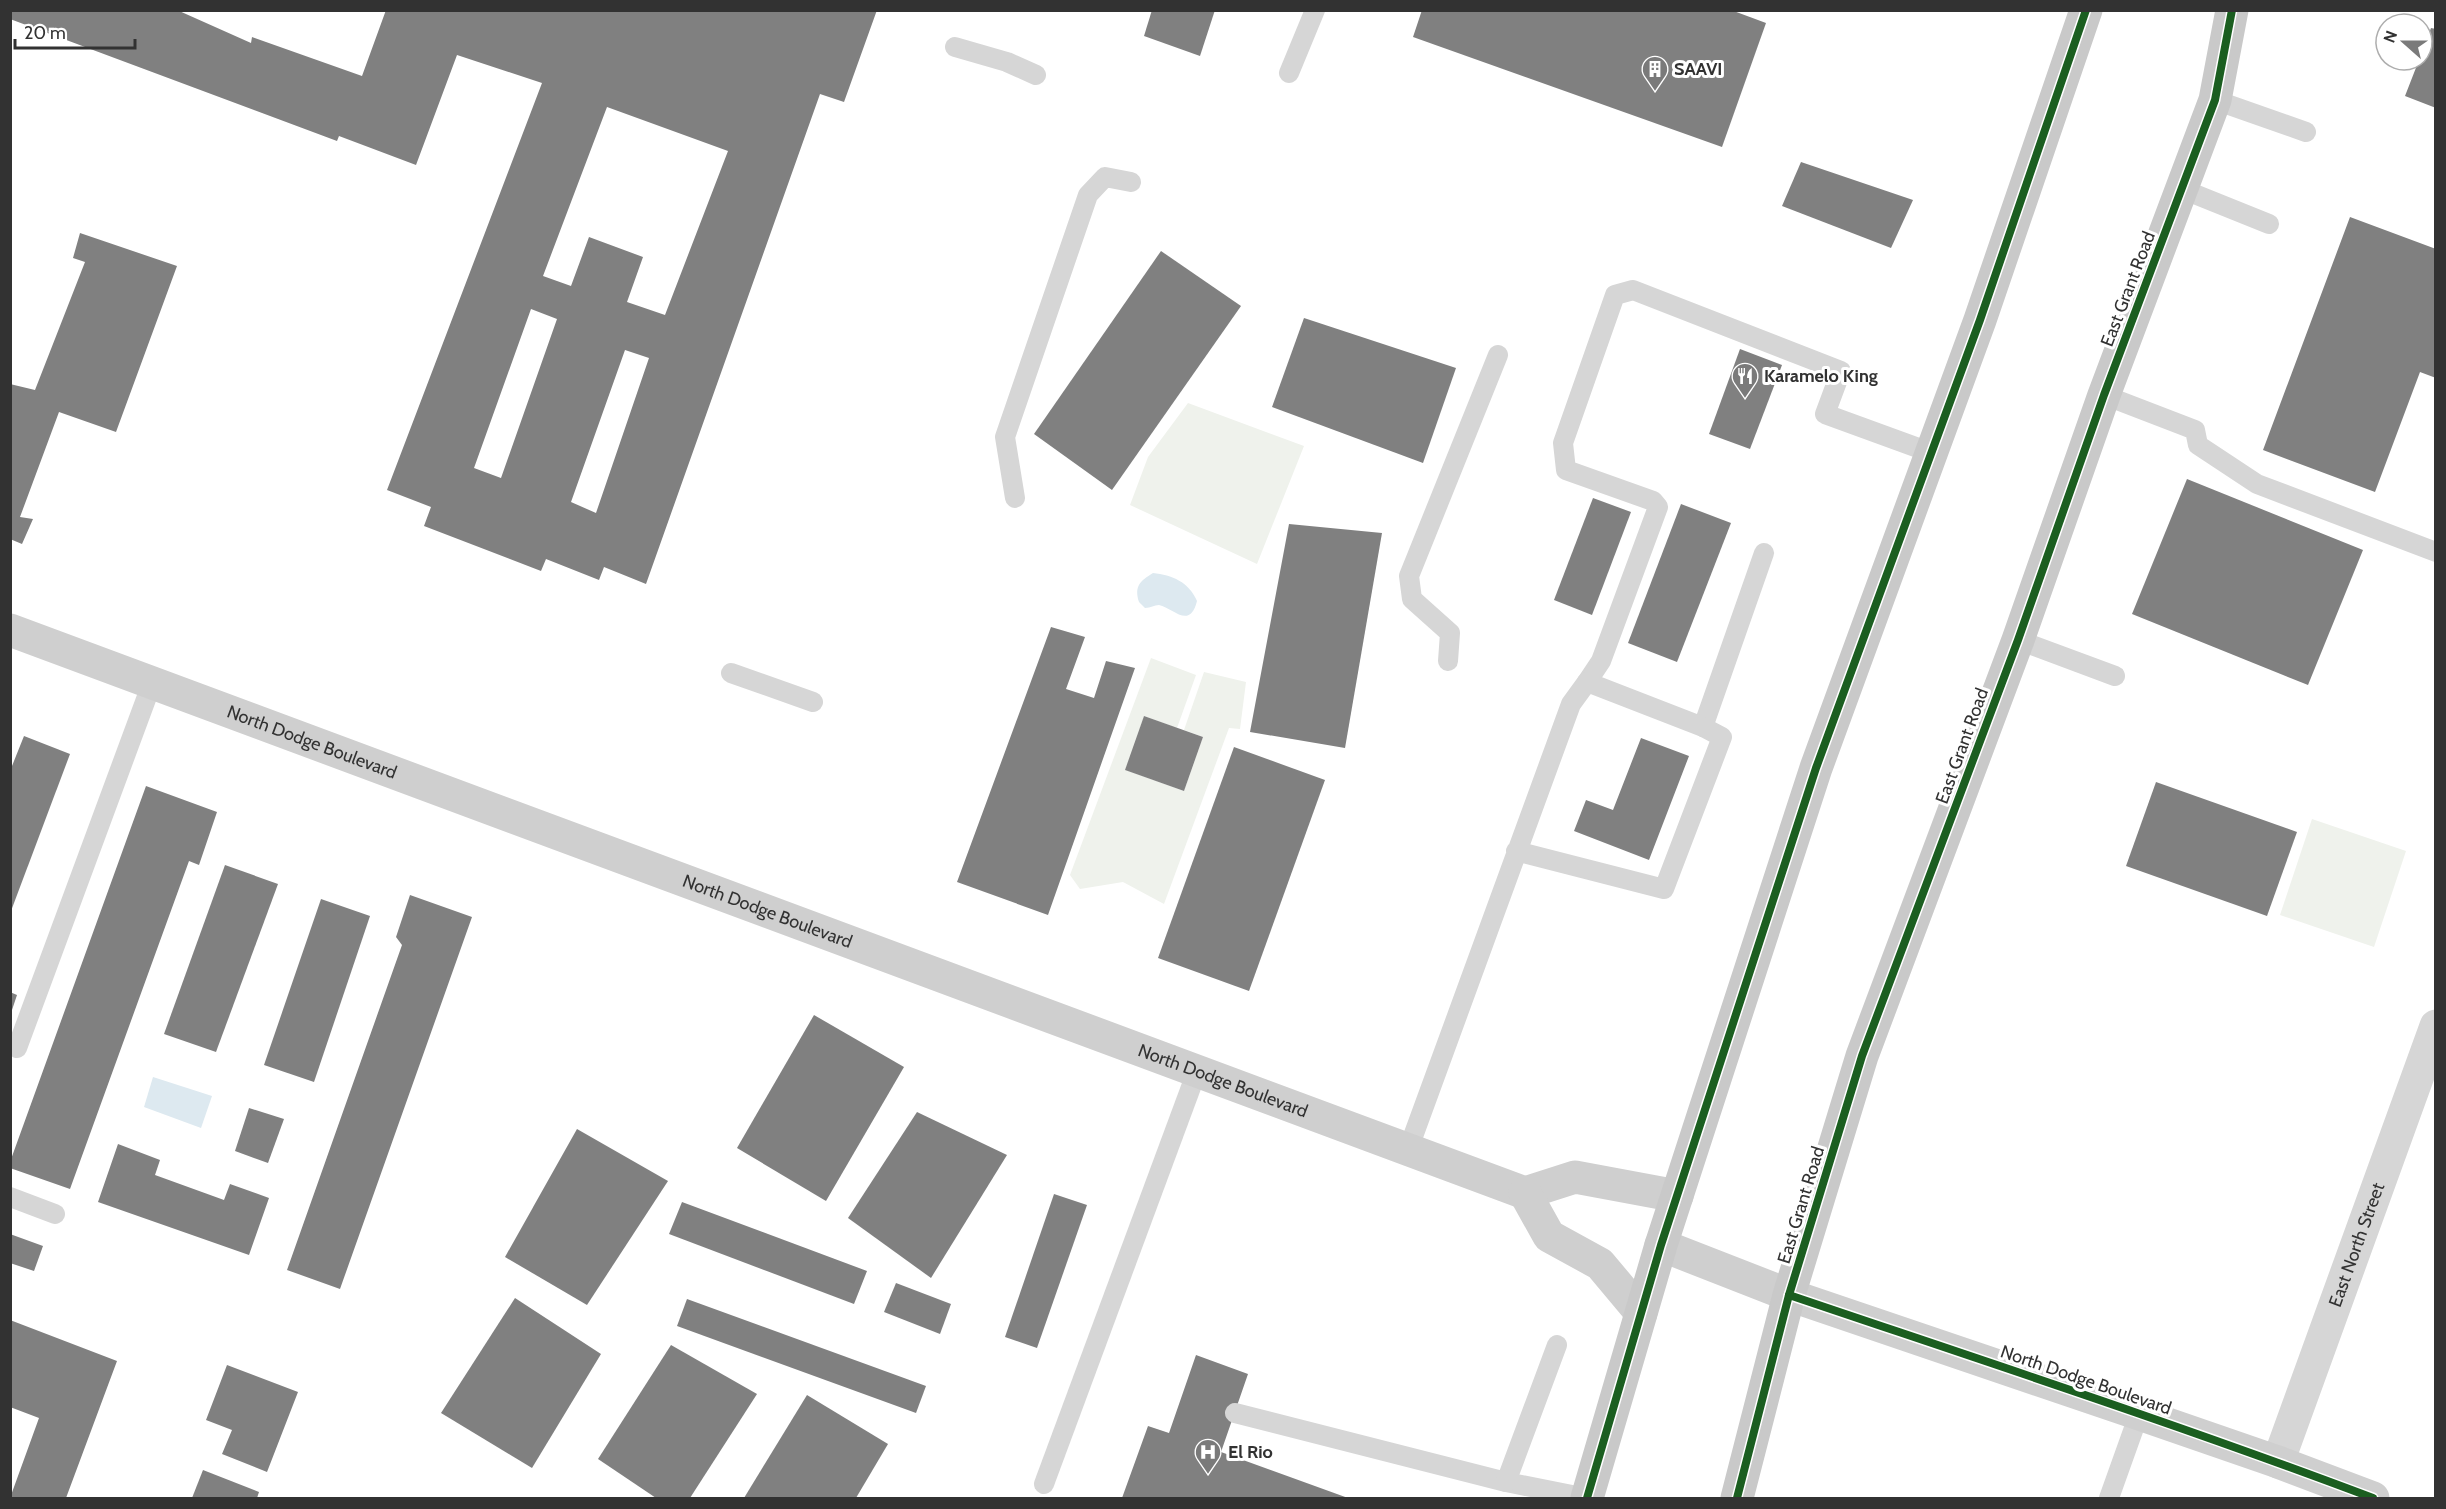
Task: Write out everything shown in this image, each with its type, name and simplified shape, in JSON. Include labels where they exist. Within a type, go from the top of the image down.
[{"type":"main road","points":[[1587,1498],[1661,1245],[1816,768],[1980,320],[2086,10]]},
{"type":"main road","name":"East Grant Road","points":[[1737,1498],[1789,1295],[1862,1056],[2018,640],[2104,395],[2215,100],[2232,10]]},
{"type":"street","name":"North Dodge Boulevard","points":[[10,630],[1525,1193]]},
{"type":"street","name":"East North Street","points":[[2278,1462],[2436,1026]]},
{"type":"street","points":[[1641,1313],[1600,1264],[1549,1236],[1525,1193],[1575,1177],[1677,1196]]},
{"type":"street","name":"North Dodge Boulevard","points":[[1661,1245],[1789,1295],[2278,1462],[2373,1498]]},
{"type":"lane","points":[[1289,73],[1315,10]]},
{"type":"lane","points":[[955,47],[1007,62],[1036,75]]},
{"type":"lane","points":[[2215,100],[2306,132]]},
{"type":"lane","points":[[1015,498],[1005,436],[1088,195],[1105,177],[1131,182]]},
{"type":"lane","points":[[2182,189],[2270,224]]},
{"type":"lane","points":[[1408,1150],[1571,704],[1601,661],[1658,507],[1653,501],[1566,470],[1563,443],[1615,295],[1633,290],[1841,371],[1825,414],[1932,453]]},
{"type":"lane","points":[[1448,661],[1450,633],[1412,599],[1409,576],[1498,355]]},
{"type":"lane","points":[[2104,395],[2195,430],[2198,445],[2257,484],[2436,552]]},
{"type":"lane","points":[[1703,727],[1764,553]]},
{"type":"lane","points":[[2018,640],[2115,676]]},
{"type":"lane","points":[[731,673],[813,702]]},
{"type":"lane","points":[[1516,851],[1664,889],[1722,737],[1703,727],[1587,682]]},
{"type":"lane","points":[[17,1048],[152,683]]},
{"type":"lane","points":[[1044,1484],[1197,1071]]},
{"type":"lane","points":[[10,1197],[55,1214]]},
{"type":"lane","points":[[1506,1482],[1557,1345]]},
{"type":"lane","points":[[1234,1413],[1506,1482],[1587,1498]]},
{"type":"lane","points":[[2109,1498],[2139,1414]]},
{"type":"shaded area","points":[[1188,403],[1304,446],[1257,564],[1130,505],[1148,457]]},
{"type":"shaded area","points":[[1153,573],[1185,584],[1197,601],[1190,614],[1181,615],[1159,605],[1145,608],[1139,602],[1137,592],[1139,584]]},
{"type":"shaded area","points":[[1151,658],[1196,675],[1177,728],[1144,716],[1126,770],[1184,791],[1203,737],[1184,730],[1204,672],[1246,682],[1240,729],[1229,728],[1164,904],[1123,882],[1080,889],[1070,875]]},
{"type":"shaded area","points":[[2312,819],[2406,851],[2374,947],[2280,915]]},
{"type":"shaded area","points":[[153,1077],[212,1096],[201,1128],[144,1107]]},
{"type":"building","points":[[10,10],[177,10],[251,43],[252,37],[362,76],[386,10],[877,10],[844,102],[820,94],[646,584],[604,567],[599,580],[546,559],[541,571],[424,526],[431,507],[387,490],[542,83],[457,55],[416,165],[339,136],[337,141],[10,19]],"holes":[[[607,107],[728,151],[665,315],[627,302],[643,257],[589,237],[571,286],[543,276]],[[531,309],[557,319],[501,478],[474,468]],[[625,350],[649,358],[596,513],[571,502]]]},
{"type":"building","points":[[1152,10],[1215,10],[1200,56],[1144,36]]},
{"type":"building","name":"SAAVI","points":[[1422,10],[1731,10],[1766,23],[1722,147],[1413,37]]},
{"type":"building","points":[[2434,29],[2436,29],[2436,108],[2405,96],[2414,72],[2434,72]]},
{"type":"building","points":[[1801,162],[1913,200],[1891,248],[1782,206]]},
{"type":"building","points":[[2350,217],[2436,249],[2436,378],[2420,372],[2375,492],[2263,450]]},
{"type":"building","points":[[80,233],[177,266],[116,432],[59,412],[20,517],[33,519],[22,544],[10,539],[10,384],[35,390],[85,262],[73,258]]},
{"type":"building","points":[[1161,251],[1241,306],[1112,490],[1034,434]]},
{"type":"building","points":[[1304,318],[1456,368],[1423,463],[1272,407]]},
{"type":"building","name":"Karamelo King","points":[[1740,349],[1782,365],[1750,449],[1709,434]]},
{"type":"building","points":[[2187,479],[2363,550],[2308,685],[2132,614]]},
{"type":"building","points":[[1593,498],[1631,512],[1592,615],[1554,600]]},
{"type":"building","points":[[1681,504],[1731,523],[1677,662],[1628,643]]},
{"type":"building","points":[[1289,524],[1382,533],[1345,748],[1250,732]]},
{"type":"building","points":[[1051,627],[1085,637],[1066,689],[1094,698],[1106,661],[1135,668],[1048,915],[957,882]]},
{"type":"building","points":[[1144,716],[1203,737],[1184,791],[1125,770]]},
{"type":"building","points":[[24,736],[70,754],[11,911],[10,771]]},
{"type":"building","points":[[1641,738],[1689,756],[1649,860],[1574,831],[1586,800],[1613,810]]},
{"type":"building","points":[[1234,747],[1325,780],[1249,991],[1158,958]]},
{"type":"building","points":[[2156,782],[2297,832],[2267,916],[2126,866]]},
{"type":"building","points":[[146,786],[217,812],[199,865],[189,861],[70,1189],[10,1168],[10,1162]]},
{"type":"building","points":[[225,865],[278,884],[216,1052],[164,1034]]},
{"type":"building","points":[[410,895],[472,917],[340,1289],[287,1270],[402,945],[396,937]]},
{"type":"building","points":[[321,899],[370,916],[314,1082],[264,1065]]},
{"type":"building","points":[[10,992],[17,995],[11,1013],[10,1013]]},
{"type":"building","points":[[814,1015],[904,1067],[826,1201],[737,1148]]},
{"type":"building","points":[[249,1108],[284,1119],[268,1163],[235,1151]]},
{"type":"building","points":[[917,1112],[1007,1155],[931,1278],[848,1218]]},
{"type":"building","points":[[577,1129],[668,1181],[587,1305],[505,1257]]},
{"type":"building","points":[[118,1144],[160,1160],[155,1175],[224,1200],[230,1184],[269,1198],[249,1255],[98,1202]]},
{"type":"building","points":[[1054,1194],[1087,1205],[1037,1348],[1005,1337]]},
{"type":"building","points":[[682,1202],[867,1271],[854,1304],[669,1234]]},
{"type":"building","points":[[10,1234],[43,1246],[34,1271],[10,1263]]},
{"type":"building","points":[[896,1283],[951,1304],[940,1334],[884,1312]]},
{"type":"building","points":[[515,1298],[601,1354],[532,1468],[441,1413]]},
{"type":"building","points":[[687,1299],[926,1386],[916,1413],[677,1326]]},
{"type":"building","points":[[10,1320],[117,1361],[66,1498],[10,1498],[39,1418],[10,1407]]},
{"type":"building","points":[[671,1345],[757,1394],[690,1498],[656,1498],[598,1459]]},
{"type":"building","name":"El Rio","points":[[1196,1355],[1248,1374],[1221,1452],[1348,1498],[1122,1498],[1148,1426],[1169,1433]]},
{"type":"building","points":[[227,1365],[298,1392],[267,1472],[222,1454],[232,1430],[206,1420]]},
{"type":"building","points":[[807,1395],[888,1444],[856,1498],[744,1498]]},
{"type":"building","points":[[203,1470],[259,1492],[257,1498],[192,1498]]},
{"type":"cycle path","points":[[1587,1498],[1661,1245],[1816,768],[1980,320],[2086,10]]},
{"type":"cycle path","points":[[1737,1498],[1789,1295],[1862,1056],[2018,640],[2104,395],[2215,100],[2232,10]]},
{"type":"cycle path","points":[[1789,1295],[2155,1419],[2373,1498]]},
{"type":"place","name":"SAAVI","points":[[1655,92]]},
{"type":"place","name":"Karamelo King","points":[[1745,399]]},
{"type":"place","name":"El Rio","points":[[1208,1475]]}]
